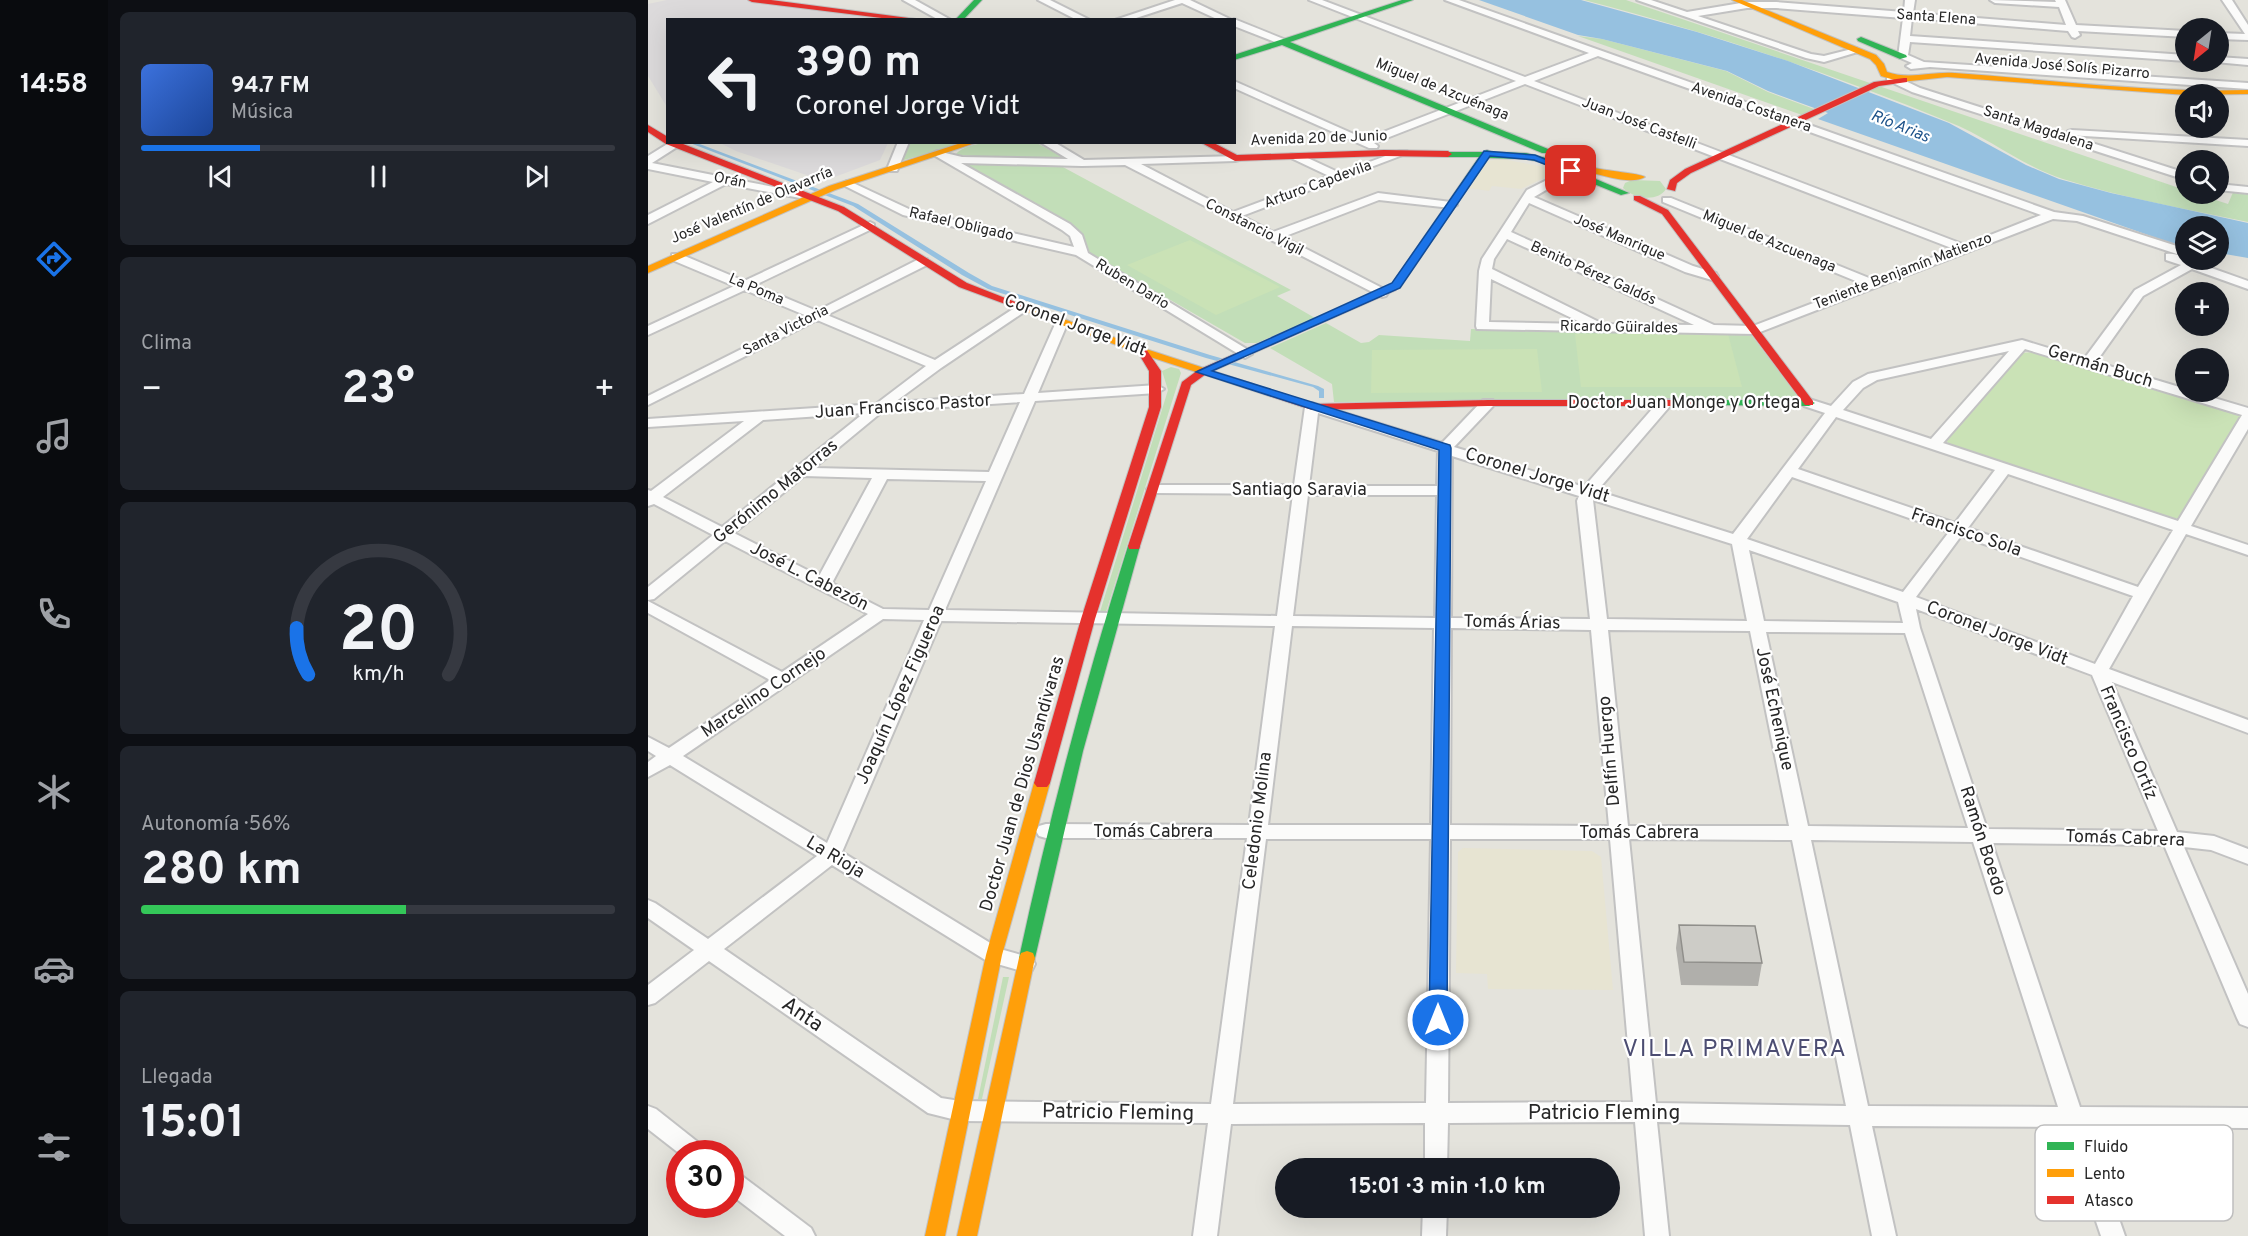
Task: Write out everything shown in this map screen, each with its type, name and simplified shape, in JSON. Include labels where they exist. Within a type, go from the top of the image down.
[{"type":"main road","points":[[752,0],[904,18]]},
{"type":"main road","points":[[959,18],[978,0]]},
{"type":"main road","points":[[1236,57],[1409,0]]},
{"type":"main road","points":[[1741,2],[1861,52],[1897,73]]},
{"type":"main road","points":[[1772,2],[1887,50],[1897,73]]},
{"type":"main road","name":"Miguel de Azcuénaga","points":[[1283,42],[1590,169],[1660,188]]},
{"type":"main road","points":[[1861,52],[1880,54],[1887,50]]},
{"type":"main road","name":"Avenida José Solís Pizarro","points":[[1660,188],[1720,155],[1897,73],[2175,92]]},
{"type":"main road","name":"Avenida José Solís Pizarro","points":[[2229,93],[2248,92]]},
{"type":"main road","points":[[2229,97],[2248,99]]},
{"type":"main road","name":"Coronel Jorge Vidt","points":[[648,128],[666,140]]},
{"type":"main road","name":"Coronel Jorge Vidt","points":[[673,144],[741,171],[814,195],[870,226],[963,285],[1142,351],[1189,373],[1312,407]]},
{"type":"main road","name":"José Valentín de Olavarría","points":[[648,270],[814,195],[968,144]]},
{"type":"main road","points":[[1208,144],[1235,158]]},
{"type":"main road","name":"Avenida 20 de Junio","points":[[1235,158],[1384,153],[1487,153],[1535,158],[1630,195],[1660,188],[1712,276],[1809,403]]},
{"type":"main road","points":[[1157,388],[1189,373],[1233,359],[1396,286],[1487,153]]},
{"type":"main road","name":"Avenida José Solís Pizarro","points":[[1660,188],[1688,171]]},
{"type":"main road","points":[[1622,183],[1660,188],[1654,199],[1630,195],[1621,190],[1622,183]]},
{"type":"main road","name":"Doctor Juan de Dios Usandivaras","points":[[935,1236],[994,955],[1088,619],[1155,407],[1157,388],[1155,372],[1142,351]]},
{"type":"main road","points":[[1155,372],[1167,365],[1189,373]]},
{"type":"main road","points":[[968,1236],[1054,831],[1111,619],[1189,373]]},
{"type":"main road","name":"Doctor Juan Monge y Ortega","points":[[1312,407],[1488,403],[1809,403]]},
{"type":"street","points":[[908,0],[943,18]]},
{"type":"street","points":[[1043,0],[1082,18]]},
{"type":"street","points":[[1125,18],[1183,0],[1224,18]]},
{"type":"street","name":"Juan José Castelli","points":[[1314,0],[1963,248]]},
{"type":"street","name":"Avenida Costanera","points":[[1450,0],[2052,215],[2175,253]]},
{"type":"street","points":[[1642,0],[1809,56],[1831,58],[1861,52]]},
{"type":"street","points":[[1897,73],[1907,39],[1910,0]]},
{"type":"street","points":[[1995,0],[2061,2],[2091,77]]},
{"type":"street","points":[[2228,0],[2248,32]]},
{"type":"street","name":"Santa Elena","points":[[1687,15],[1741,2],[1772,2],[1909,16],[2175,33]]},
{"type":"street","points":[[2236,14],[2248,14]]},
{"type":"street","name":"Miguel de Azcuénaga","points":[[1236,23],[1283,42]]},
{"type":"street","points":[[2229,36],[2248,37]]},
{"type":"street","points":[[1907,39],[2082,53],[2175,57]]},
{"type":"street","points":[[1365,142],[1597,53]]},
{"type":"street","points":[[2229,61],[2248,62]]},
{"type":"street","points":[[1897,73],[1930,64],[2091,77],[2248,86]]},
{"type":"street","name":"Santa Magdalena","points":[[1897,73],[1917,90],[2175,173]]},
{"type":"street","points":[[1236,85],[1365,142],[1384,153]]},
{"type":"street","points":[[2049,132],[2248,143]]},
{"type":"street","points":[[648,161],[669,144]]},
{"type":"street","points":[[893,169],[903,144]]},
{"type":"street","points":[[1049,144],[1082,162]]},
{"type":"street","name":"Arturo Capdevila","points":[[1232,216],[1403,153]]},
{"type":"street","name":"Avenida 20 de Junio","points":[[937,154],[962,160],[1082,162],[1235,158]]},
{"type":"street","name":"Ruben Dario","points":[[937,154],[1066,227],[1076,235],[1080,252],[1233,359]]},
{"type":"street","points":[[1295,156],[1340,177]]},
{"type":"street","name":"Constancio Vigil","points":[[1127,161],[1382,293]]},
{"type":"street","name":"Orán","points":[[648,166],[814,195]]},
{"type":"street","points":[[648,220],[741,171]]},
{"type":"street","points":[[1571,171],[1536,188],[1527,198],[1488,259],[1485,271],[1603,328]]},
{"type":"street","name":"Rafael Obligado","points":[[847,184],[908,213],[1080,252]]},
{"type":"street","name":"Miguel de Azcuenaga","points":[[1660,188],[1871,284]]},
{"type":"street","points":[[2229,188],[2248,190]]},
{"type":"street","points":[[1272,237],[1378,196],[1451,205]]},
{"type":"street","name":"José Manrique","points":[[1527,198],[1712,276]]},
{"type":"street","name":"Teniente Benjamín Matienzo","points":[[1755,330],[2052,215]]},
{"type":"street","points":[[648,331],[870,226]]},
{"type":"street","name":"Benito Pérez Galdós","points":[[1503,233],[1715,330]]},
{"type":"street","name":"La Poma","points":[[676,257],[936,366]]},
{"type":"street","name":"Santa Victoria","points":[[648,400],[924,262]]},
{"type":"street","points":[[2088,363],[2139,293],[2177,270]]},
{"type":"street","name":"Avenida Costanera","points":[[2217,270],[2248,285]]},
{"type":"street","name":"Avenida Costanera","points":[[2229,270],[2248,276]]},
{"type":"street","name":"Ricardo Güiraldes","points":[[1485,271],[1482,326],[1755,330]]},
{"type":"street","name":"Gerónimo Matorras","points":[[648,595],[879,408],[936,366],[1024,308]]},
{"type":"street","name":"Joaquín López Figueroa","points":[[648,998],[831,855],[1062,322]]},
{"type":"street","points":[[1739,541],[1741,534],[1832,412],[1858,385],[1874,377],[2022,344]]},
{"type":"street","points":[[1933,445],[2022,344]]},
{"type":"street","name":"Germán Buch","points":[[2022,344],[2248,412]]},
{"type":"street","name":"Juan Francisco Pastor","points":[[648,423],[1157,388]]},
{"type":"street","points":[[1436,1158],[1445,448],[1488,403]]},
{"type":"street","points":[[1588,492],[1665,403]]},
{"type":"street","name":"Doctor Juan Monge y Ortega","points":[[1809,403],[2248,550]]},
{"type":"street","name":"Coronel Jorge Vidt","points":[[1312,407],[1739,541],[1906,599],[2248,727]]},
{"type":"street","name":"Celedonio Molina","points":[[1205,1236],[1312,407]]},
{"type":"street","points":[[650,498],[759,416]]},
{"type":"street","name":"Francisco Ortíz","points":[[2248,417],[2142,594],[2099,672],[2248,1018]]},
{"type":"street","points":[[1906,599],[2004,469]]},
{"type":"street","name":"Francisco Sola","points":[[1790,471],[2142,594]]},
{"type":"street","points":[[801,472],[995,477]]},
{"type":"street","points":[[824,584],[882,474]]},
{"type":"street","name":"Santiago Saravia","points":[[1154,489],[1443,491]]},
{"type":"street","name":"Delfín Huergo","points":[[1588,492],[1585,501],[1599,625],[1657,1236]]},
{"type":"street","name":"José L. Cabezón","points":[[650,498],[880,614],[1111,619]]},
{"type":"street","name":"José Echenique","points":[[1739,541],[1884,1236]]},
{"type":"street","name":"Ramón Boedo","points":[[1906,599],[1912,628],[2075,1125]]},
{"type":"street","points":[[648,606],[783,680]]},
{"type":"street","name":"Marcelino Cornejo","points":[[648,771],[880,614]]},
{"type":"street","name":"Tomás Árias","points":[[1111,619],[1912,628]]},
{"type":"street","name":"La Rioja","points":[[648,743],[994,955],[1025,964]]},
{"type":"street","name":"Tomás Cabrera","points":[[1027,831],[1801,833],[2169,838],[2214,843],[2248,857]]},
{"type":"street","name":"Anta","points":[[648,908],[936,1106],[960,1111]]},
{"type":"street","name":"Patricio Fleming","points":[[960,1111],[1222,1114],[1645,1112],[1858,1116],[2248,1118]]},
{"type":"street","points":[[648,1116],[678,1140]]},
{"type":"street","points":[[744,1191],[803,1236]]},
{"type":"street","points":[[1434,1218],[1434,1236]]},
{"type":"street","name":"Ramón Boedo","points":[[2108,1221],[2113,1236]]},
{"type":"shaded area","points":[[667,0],[752,0],[881,18],[666,18],[666,105],[648,76],[648,4]]},
{"type":"shaded area","points":[[722,144],[888,144],[880,160],[824,181],[736,151]]},
{"type":"shaded area","points":[[1502,159],[1539,166],[1552,171],[1552,174],[1521,189],[1492,186],[1489,191],[1468,188],[1487,161]]},
{"type":"shaded area","points":[[1463,848],[1592,851],[1601,857],[1613,990],[1488,989],[1487,974],[1456,973],[1458,852]]},
{"type":"green space","points":[[1584,0],[1626,0],[2175,187],[2175,204],[2229,204],[2234,190],[2248,191],[2248,222],[2229,218],[2229,216],[2219,216],[2132,198],[2063,179],[2033,167],[1978,135],[1904,104],[1768,55]]},
{"type":"green space","points":[[1578,36],[1602,39],[1726,71],[1768,92],[1814,109],[1802,115]]},
{"type":"green space","points":[[909,144],[960,144],[904,160],[902,159]]},
{"type":"green space","points":[[1039,144],[1064,158],[1061,160],[955,155],[970,146]]},
{"type":"green space","points":[[969,163],[1061,166],[1291,290],[1277,296],[1315,318],[1257,343],[1245,343],[1087,252],[1078,230],[965,166]]},
{"type":"green space","points":[[1632,180],[1660,181],[1666,189],[1657,196],[1645,198],[1623,188],[1625,183]]},
{"type":"green space","points":[[1190,240],[1280,287],[1216,315],[1127,265]]},
{"type":"green space","points":[[1326,323],[1361,343],[1369,342],[1379,335],[1470,341],[1471,329],[1741,333],[1752,336],[1797,395],[1792,399],[1334,402],[1332,384],[1270,348]]},
{"type":"green space","points":[[1575,334],[1728,334],[1742,387],[1581,387]]},
{"type":"green space","points":[[1537,349],[1542,392],[1371,393],[1372,350]]},
{"type":"green space","points":[[2035,352],[2175,393],[2175,402],[2204,402],[2235,411],[2242,418],[2180,518],[2170,519],[1950,446],[1946,440],[2021,353]]},
{"type":"green space","points":[[1171,367],[1179,369],[1181,373],[1106,612],[1099,615],[1168,390],[1162,371]]},
{"type":"green space","points":[[1003,977],[1009,977],[982,1099],[978,1099]]},
{"type":"water","name":"Río Arias","points":[[1479,0],[1581,0],[1697,32],[1788,61],[1949,123],[2026,165],[2059,179],[2216,216],[2175,216],[2175,244],[1818,119],[1828,113],[1768,91],[1727,71],[1578,35]]},
{"type":"water","points":[[693,144],[700,144],[858,204],[992,286],[1210,355],[1318,386],[1324,389],[1324,398],[1319,398],[1319,391],[1313,387],[1206,358],[988,289],[853,206]]},
{"type":"water","points":[[2229,219],[2248,223],[2248,258],[2229,255]]},
{"type":"building","points":[[1679,925],[1755,926],[1762,963],[1684,962]]},
{"type":"traffic: fast","points":[[960,18],[978,0]]},
{"type":"traffic: fast","points":[[1236,57],[1409,0]]},
{"type":"traffic: fast","points":[[1861,39],[1903,57]]},
{"type":"traffic: fast","points":[[1283,42],[1545,151]]},
{"type":"traffic: fast","points":[[1392,288],[1396,286],[1487,153]]},
{"type":"traffic: fast","points":[[1448,154],[1526,156],[1543,160],[1624,193]]},
{"type":"traffic: fast","points":[[1718,403],[1809,403]]},
{"type":"traffic: fast","points":[[1027,958],[1075,751],[1134,546]]},
{"type":"traffic: slow","points":[[1736,0],[1873,57],[1880,64],[1884,74],[1901,80],[1947,75],[2175,92]]},
{"type":"traffic: slow","points":[[2229,93],[2248,92]]},
{"type":"traffic: slow","points":[[648,270],[832,188],[968,144]]},
{"type":"traffic: slow","points":[[1595,171],[1616,176],[1640,177]]},
{"type":"traffic: slow","points":[[1028,309],[1142,351],[1249,386]]},
{"type":"traffic: slow","points":[[935,1236],[994,955],[1042,783]]},
{"type":"traffic: slow","points":[[967,1236],[1027,958]]},
{"type":"traffic: jam","points":[[752,0],[904,18]]},
{"type":"traffic: jam","points":[[1672,189],[1673,182],[1688,171],[1877,84],[1904,80]]},
{"type":"traffic: jam","points":[[648,128],[666,140]]},
{"type":"traffic: jam","points":[[674,144],[841,209],[963,285],[1028,309]]},
{"type":"traffic: jam","points":[[1208,144],[1235,158],[1384,153],[1448,154]]},
{"type":"traffic: jam","points":[[1637,198],[1665,212],[1809,403]]},
{"type":"traffic: jam","points":[[1134,546],[1186,384],[1202,372],[1392,288]]},
{"type":"traffic: jam","points":[[1042,783],[1088,619],[1155,407],[1155,371],[1142,351]]},
{"type":"traffic: jam","points":[[1249,386],[1312,407],[1488,403],[1718,403]]},
{"type":"district","name":"VILLA PRIMAVERA","points":[[1735,1050]]},
{"type":"route","points":[[1438,1020],[1445,448],[1202,372],[1396,286],[1487,153],[1526,156],[1571,171]]}]
